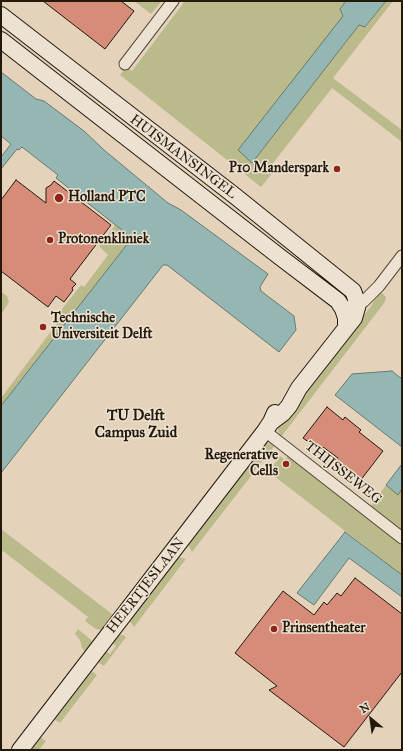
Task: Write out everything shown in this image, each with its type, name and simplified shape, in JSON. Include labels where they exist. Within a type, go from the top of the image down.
[{"type":"street","points":[[125,64],[174,1]]},
{"type":"street","name":"HUISMANSINGEL","points":[[1,15],[235,196],[349,287],[356,296],[358,304]]},
{"type":"street","name":"HUISMANSINGEL","points":[[1,40],[274,253],[338,301]]},
{"type":"street","points":[[338,301],[358,304],[364,301],[379,286],[402,256]]},
{"type":"street","points":[[338,301],[346,318],[346,327]]},
{"type":"street","name":"HEERTJESLAAN","points":[[20,750],[268,426],[286,410],[299,388],[354,318],[358,304]]},
{"type":"street","name":"THIJSSEWEG","points":[[268,426],[402,538]]},
{"type":"shaded area","points":[[134,1],[162,1],[151,14]]},
{"type":"shaded area","points":[[185,1],[346,1],[340,9],[343,16],[252,163],[359,25],[366,27],[386,1],[393,1],[333,78],[402,130],[402,142],[332,88],[270,167],[274,171],[261,187],[120,75],[126,67],[132,71]]},
{"type":"shaded area","points":[[115,225],[132,238],[1,406],[1,398],[58,322],[54,319],[81,285],[84,287],[108,255],[99,246]]},
{"type":"shaded area","points":[[1,292],[7,296],[9,302],[1,315]]},
{"type":"shaded area","points":[[381,292],[386,297],[385,302],[281,437],[278,431],[278,426]]},
{"type":"shaded area","points":[[270,443],[275,445],[192,552],[188,545],[188,540],[264,444]]},
{"type":"shaded area","points":[[280,456],[285,460],[288,456],[402,544],[402,575],[269,472]]},
{"type":"shaded area","points":[[386,485],[398,494],[402,489],[402,530],[371,506]]},
{"type":"shaded area","points":[[1,529],[116,617],[105,628],[100,630],[96,629],[85,621],[88,617],[3,551],[1,553]]},
{"type":"shaded area","points":[[178,557],[186,559],[134,627],[129,620]]},
{"type":"shaded area","points":[[78,629],[92,641],[93,645],[88,654],[82,648],[80,640],[75,634]]},
{"type":"shaded area","points":[[117,635],[123,635],[126,637],[104,666],[96,661],[104,650],[110,654],[116,646],[110,641]]},
{"type":"shaded area","points":[[89,669],[97,675],[60,723],[51,717]]},
{"type":"shaded area","points":[[38,735],[46,741],[39,750],[26,750]]},
{"type":"water","points":[[346,1],[386,1],[365,27],[359,25],[252,163],[238,150],[343,16],[340,9]]},
{"type":"water","points":[[1,72],[36,99],[44,101],[84,131],[104,150],[168,203],[181,210],[268,274],[260,287],[261,291],[294,316],[296,330],[279,352],[167,265],[163,265],[1,473],[1,406],[132,238],[56,178],[58,175],[22,147],[19,150],[17,149],[1,169],[1,157],[11,144],[1,136]]},
{"type":"water","points":[[392,371],[402,379],[402,447],[335,395],[352,374]]},
{"type":"water","points":[[402,464],[402,489],[398,495],[386,485]]},
{"type":"water","points":[[345,532],[402,575],[402,597],[349,558],[314,605],[297,593]]},
{"type":"building","points":[[43,1],[121,1],[134,11],[105,49]]},
{"type":"building","name":"Protonenkliniek","points":[[16,180],[46,203],[46,188],[54,181],[111,225],[70,279],[76,284],[64,302],[56,296],[48,307],[1,271],[1,200]]},
{"type":"building","points":[[327,407],[343,420],[345,417],[361,430],[359,432],[383,451],[360,481],[335,462],[338,458],[323,447],[320,450],[303,438]]},
{"type":"building","points":[[355,578],[402,614],[402,672],[344,747],[269,690],[277,686],[235,653],[283,591],[314,615],[324,602],[327,605],[337,593],[341,596]]},
{"type":"place","name":"P10 Manderspark","points":[[337,169]]},
{"type":"place","name":"Holland PTC","points":[[59,198]]},
{"type":"place","name":"Protonenkliniek","points":[[50,240]]},
{"type":"place","name":"Technische Universiteit Delft","points":[[43,327]]},
{"type":"place","name":"Regenerative Cells","points":[[286,464]]},
{"type":"place","name":"Prinsentheater","points":[[274,629]]},
{"type":"district","name":"TU Delft Campus Zuid","points":[[136,424]]}]
